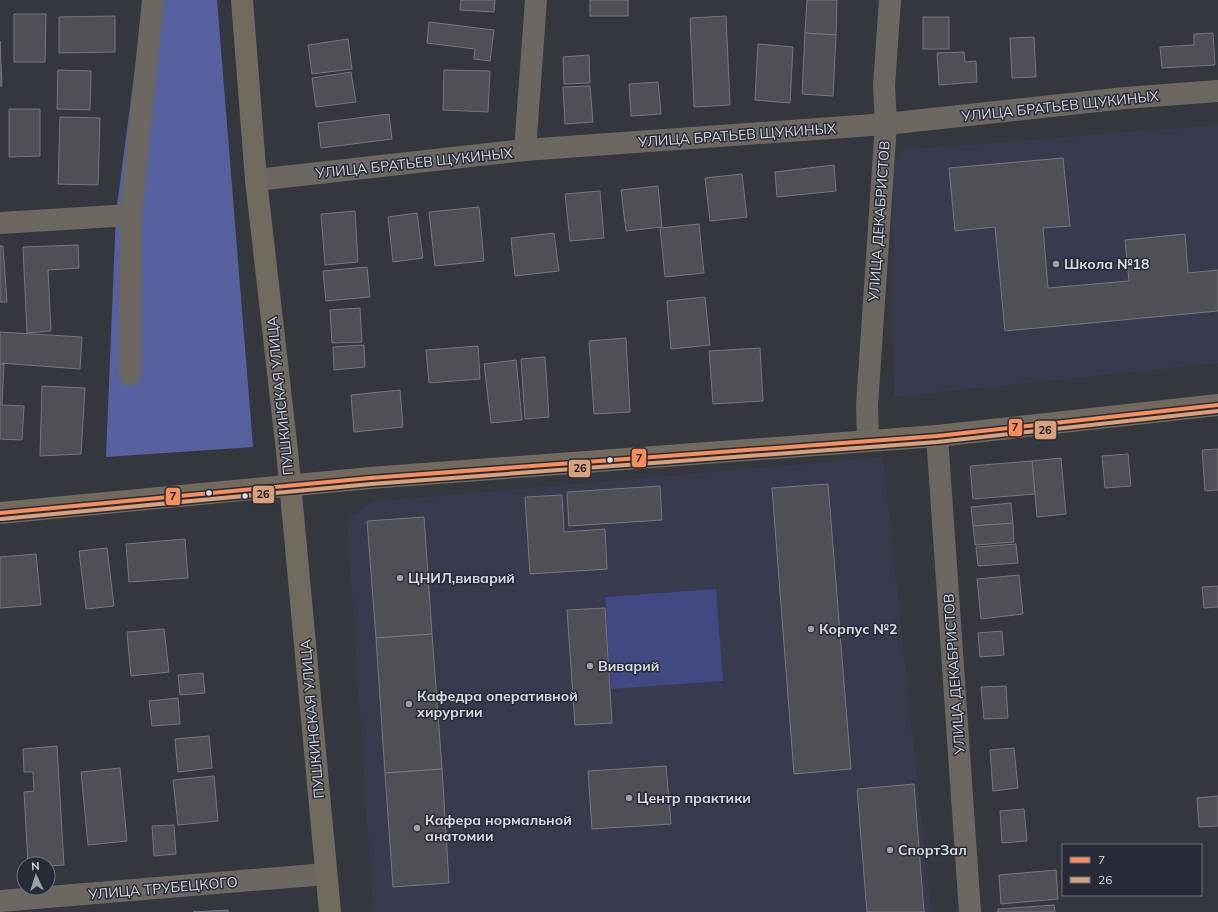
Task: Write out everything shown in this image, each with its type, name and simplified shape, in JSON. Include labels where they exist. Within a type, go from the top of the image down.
[{"type":"street","points":[[130,375],[131,215],[153,0]]},
{"type":"street","name":"ПУШКИНСКАЯ УЛИЦА","points":[[242,0],[256,180],[290,485],[330,912]]},
{"type":"street","points":[[525,150],[536,0]]},
{"type":"street","name":"УЛИЦА ДЕКАБРИСТОВ","points":[[868,441],[867,405],[886,124],[884,86],[890,0]]},
{"type":"street","name":"УЛИЦА БРАТЬЕВ ЩУКИНЫХ","points":[[256,180],[525,150],[886,124],[1125,98],[1218,91]]},
{"type":"street","points":[[0,223],[131,215]]},
{"type":"street","points":[[0,513],[290,485],[937,436],[1218,405]]},
{"type":"street","name":"УЛИЦА ДЕКАБРИСТОВ","points":[[937,436],[970,912]]},
{"type":"street","name":"УЛИЦА ТРУБЕЦКОГО","points":[[0,902],[326,874]]},
{"type":"shaded area","points":[[144,0],[217,0],[253,447],[106,457],[116,213]]},
{"type":"shaded area","name":"Школа №18","points":[[1218,125],[1218,363],[894,397],[893,165],[897,155],[904,150]]},
{"type":"shaded area","points":[[883,457],[931,912],[373,912],[347,518],[372,502]]},
{"type":"shaded area","points":[[716,589],[723,681],[611,689],[605,597]]},
{"type":"building","points":[[461,0],[495,0],[494,12],[460,10]]},
{"type":"building","points":[[590,0],[628,0],[628,16],[590,16]]},
{"type":"building","points":[[807,0],[837,0],[836,35],[805,33]]},
{"type":"building","points":[[14,14],[46,14],[45,62],[14,62]]},
{"type":"building","points":[[115,16],[115,52],[59,53],[59,17]]},
{"type":"building","points":[[726,16],[730,105],[694,107],[690,18]]},
{"type":"building","points":[[923,17],[949,17],[949,49],[923,49]]},
{"type":"building","points":[[429,22],[494,30],[490,61],[474,59],[475,49],[427,43]]},
{"type":"building","points":[[805,33],[836,35],[833,96],[802,94]]},
{"type":"building","points":[[1213,33],[1215,65],[1162,68],[1160,47],[1194,45],[1194,34]]},
{"type":"building","points":[[1034,37],[1036,77],[1012,78],[1010,38]]},
{"type":"building","points":[[348,39],[352,69],[312,74],[308,45]]},
{"type":"building","points":[[0,41],[2,86],[0,86]]},
{"type":"building","points":[[758,44],[793,47],[790,103],[755,100]]},
{"type":"building","points":[[964,52],[965,62],[976,61],[977,82],[939,85],[937,53]]},
{"type":"building","points":[[589,55],[590,83],[564,84],[563,57]]},
{"type":"building","points":[[58,70],[91,71],[90,110],[57,109]]},
{"type":"building","points":[[444,70],[490,71],[488,112],[443,110]]},
{"type":"building","points":[[351,72],[356,102],[316,107],[312,78]]},
{"type":"building","points":[[658,82],[661,114],[631,116],[629,84]]},
{"type":"building","points":[[590,86],[593,122],[565,124],[563,87]]},
{"type":"building","points":[[9,109],[40,109],[40,156],[9,157]]},
{"type":"building","points":[[389,114],[392,139],[321,148],[318,123]]},
{"type":"building","points":[[60,117],[100,118],[98,185],[58,184]]},
{"type":"building","points":[[1063,158],[1070,226],[1043,228],[1048,288],[1129,281],[1125,240],[1185,234],[1188,273],[1218,270],[1218,311],[1005,331],[995,227],[955,231],[949,168]]},
{"type":"building","points":[[834,165],[836,191],[777,197],[775,172]]},
{"type":"building","points":[[742,174],[747,217],[710,221],[705,178]]},
{"type":"building","points":[[658,186],[662,227],[626,231],[621,190]]},
{"type":"building","points":[[600,191],[604,238],[570,241],[565,194]]},
{"type":"building","points":[[479,207],[484,261],[435,266],[429,212]]},
{"type":"building","points":[[355,211],[358,262],[325,265],[321,214]]},
{"type":"building","points":[[417,213],[423,258],[393,262],[388,217]]},
{"type":"building","points":[[699,224],[704,273],[665,277],[660,228]]},
{"type":"building","points":[[554,233],[559,271],[515,276],[511,238]]},
{"type":"building","points":[[78,245],[79,268],[48,270],[51,331],[27,333],[23,247]]},
{"type":"building","points":[[0,246],[3,246],[7,302],[0,302]]},
{"type":"building","points":[[367,267],[370,297],[326,301],[323,271]]},
{"type":"building","points":[[705,297],[710,345],[671,349],[667,301]]},
{"type":"building","points":[[360,308],[362,342],[332,343],[330,310]]},
{"type":"building","points":[[0,332],[82,337],[80,369],[0,363]]},
{"type":"building","points":[[626,338],[630,412],[594,414],[589,341]]},
{"type":"building","points":[[364,345],[365,367],[334,370],[333,347]]},
{"type":"building","points":[[478,346],[480,379],[429,383],[426,350]]},
{"type":"building","points":[[760,348],[763,401],[713,404],[709,351]]},
{"type":"building","points":[[545,357],[549,417],[525,419],[521,359]]},
{"type":"building","points":[[516,360],[522,420],[491,423],[484,364]]},
{"type":"building","points":[[0,364],[4,364],[2,405],[24,406],[22,440],[0,439]]},
{"type":"building","points":[[42,386],[85,388],[81,454],[40,456]]},
{"type":"building","points":[[400,390],[403,427],[354,432],[351,395]]},
{"type":"building","points":[[1218,449],[1218,490],[1205,491],[1202,450]]},
{"type":"building","points":[[1128,454],[1131,486],[1105,488],[1102,456]]},
{"type":"building","points":[[1061,458],[1066,514],[1037,517],[1032,461]]},
{"type":"building","points":[[1032,461],[1035,494],[973,499],[970,466]]},
{"type":"building","name":"Корпус №2","points":[[828,484],[851,769],[794,774],[772,488]]},
{"type":"building","points":[[660,486],[662,520],[569,526],[567,492]]},
{"type":"building","points":[[562,495],[564,532],[605,529],[607,569],[530,574],[525,497]]},
{"type":"building","points":[[1011,503],[1013,523],[973,526],[971,507]]},
{"type":"building","name":"ЦНИЛ,виварий","points":[[424,517],[432,634],[376,638],[367,521]]},
{"type":"building","points":[[1013,523],[1014,542],[975,545],[973,526]]},
{"type":"building","points":[[185,539],[188,578],[129,582],[126,544]]},
{"type":"building","points":[[1016,544],[1018,563],[978,566],[976,547]]},
{"type":"building","points":[[107,548],[114,606],[86,609],[79,551]]},
{"type":"building","points":[[36,554],[41,605],[0,608],[0,557]]},
{"type":"building","points":[[1019,575],[1023,614],[981,619],[977,579]]},
{"type":"building","points":[[1218,586],[1218,607],[1204,608],[1202,587]]},
{"type":"building","name":"Виварий","points":[[605,608],[612,723],[575,725],[567,610]]},
{"type":"building","points":[[164,629],[169,672],[131,676],[127,632]]},
{"type":"building","points":[[1002,631],[1004,655],[980,657],[978,633]]},
{"type":"building","name":"Кафедра оперативной хирургии","points":[[432,634],[442,769],[385,773],[376,638]]},
{"type":"building","points":[[203,673],[205,693],[180,695],[178,675]]},
{"type":"building","points":[[1006,686],[1008,718],[984,719],[981,687]]},
{"type":"building","points":[[178,698],[180,724],[152,726],[149,701]]},
{"type":"building","points":[[209,736],[212,768],[178,772],[175,739]]},
{"type":"building","points":[[57,746],[64,865],[56,866],[56,856],[28,856],[24,792],[34,791],[33,772],[24,772],[23,749]]},
{"type":"building","points":[[1014,748],[1018,788],[993,791],[990,750]]},
{"type":"building","name":"Центр практики","points":[[666,766],[671,824],[592,829],[588,771]]},
{"type":"building","points":[[120,768],[127,841],[88,845],[81,772]]},
{"type":"building","name":"Кафера нормальной анатомии","points":[[442,769],[449,883],[393,887],[385,773]]},
{"type":"building","points":[[214,776],[218,821],[178,825],[173,780]]},
{"type":"building","name":"СпортЗал","points":[[914,784],[924,912],[867,912],[857,789]]},
{"type":"building","points":[[1218,796],[1218,826],[1199,827],[1197,798]]},
{"type":"building","points":[[1024,809],[1027,841],[1002,843],[1000,811]]},
{"type":"building","points":[[174,825],[176,854],[154,856],[152,826]]},
{"type":"building","points":[[1056,870],[1058,899],[1001,904],[999,875]]},
{"type":"building","points":[[1054,905],[1055,912],[998,912],[998,909]]},
{"type":"building","points":[[228,910],[228,912],[193,912]]},
{"type":"transit line","name":"7","points":[[0,513],[370,478],[937,436],[1218,405]]},
{"type":"transit line","name":"26","points":[[1,519],[371,484],[937,442],[1218,411]]},
{"type":"place","name":"Школа №18","points":[[1056,264]]},
{"type":"place","name":"ЦНИЛ,виварий","points":[[400,578]]},
{"type":"place","name":"Корпус №2","points":[[811,629]]},
{"type":"place","name":"Виварий","points":[[590,666]]},
{"type":"place","name":"Кафедра оперативной хирургии","points":[[409,704]]},
{"type":"place","name":"Центр практики","points":[[629,798]]},
{"type":"place","name":"Кафера нормальной анатомии","points":[[417,828]]},
{"type":"place","name":"СпортЗал","points":[[890,850]]}]
